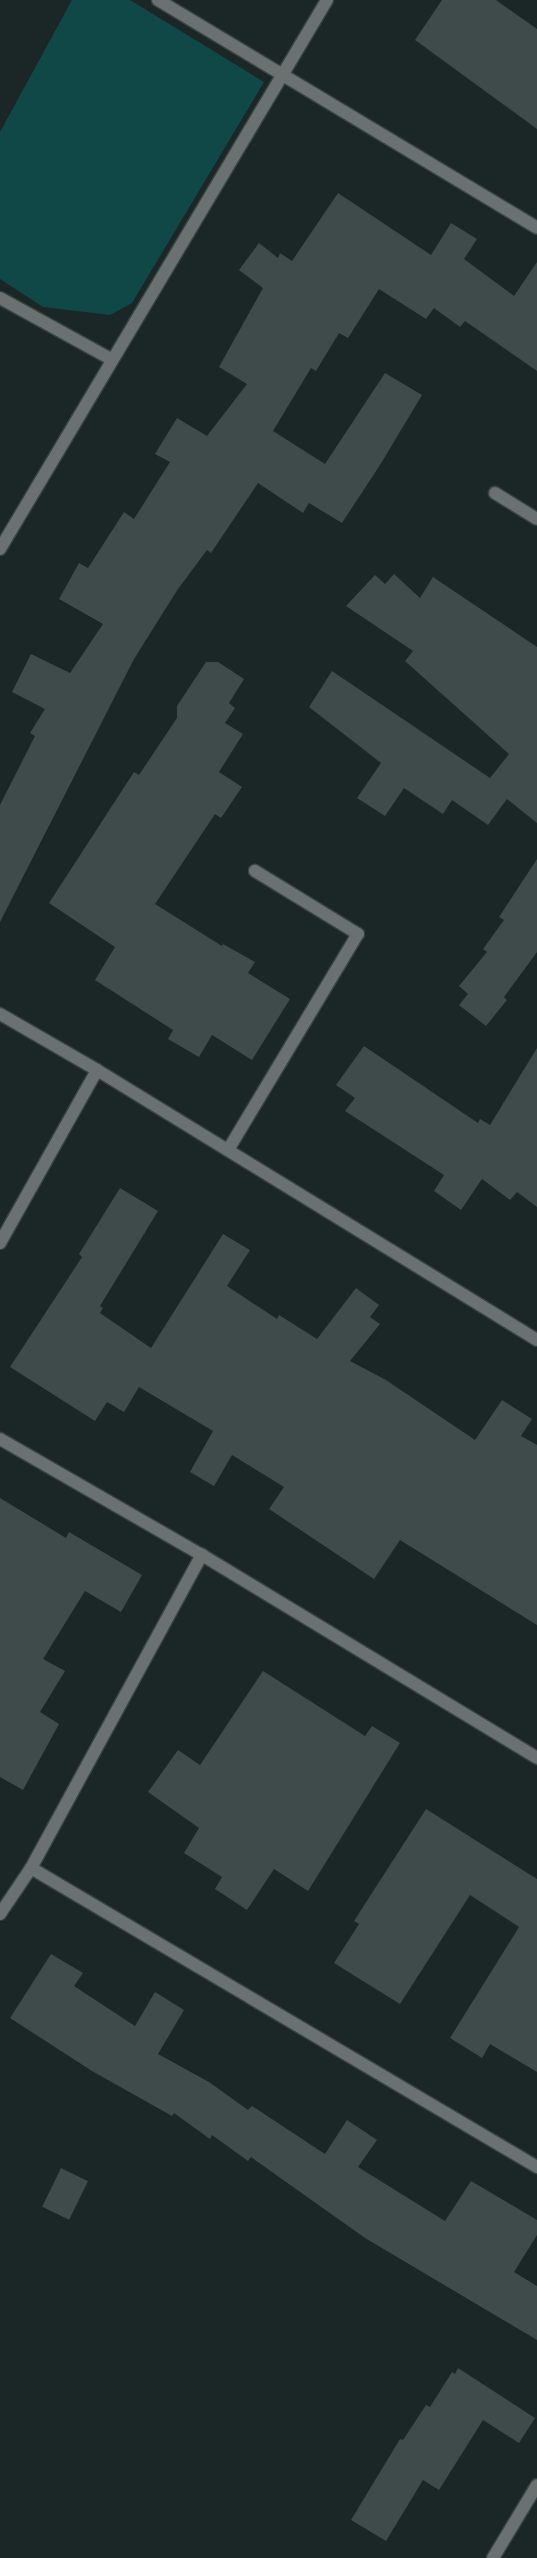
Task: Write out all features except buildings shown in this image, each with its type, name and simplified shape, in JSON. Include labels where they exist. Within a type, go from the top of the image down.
[{"type":"street","points":[[158,0],[537,228]]},
{"type":"street","points":[[0,549],[111,359],[327,0]]},
{"type":"street","points":[[0,298],[111,359]]},
{"type":"street","points":[[495,493],[537,519]]},
{"type":"street","points":[[228,1150],[358,934],[255,871]]},
{"type":"street","points":[[0,1014],[97,1070],[537,1340]]},
{"type":"street","points":[[0,1243],[97,1070]]},
{"type":"street","points":[[0,1438],[202,1555],[537,1758]]},
{"type":"street","points":[[0,1914],[31,1868],[202,1555]]},
{"type":"street","points":[[31,1868],[537,2167]]},
{"type":"street","points":[[493,2558],[537,2485]]},
{"type":"shaded area","points":[[72,0],[130,0],[264,82],[132,303],[110,315],[43,307],[0,279],[0,132]]}]
